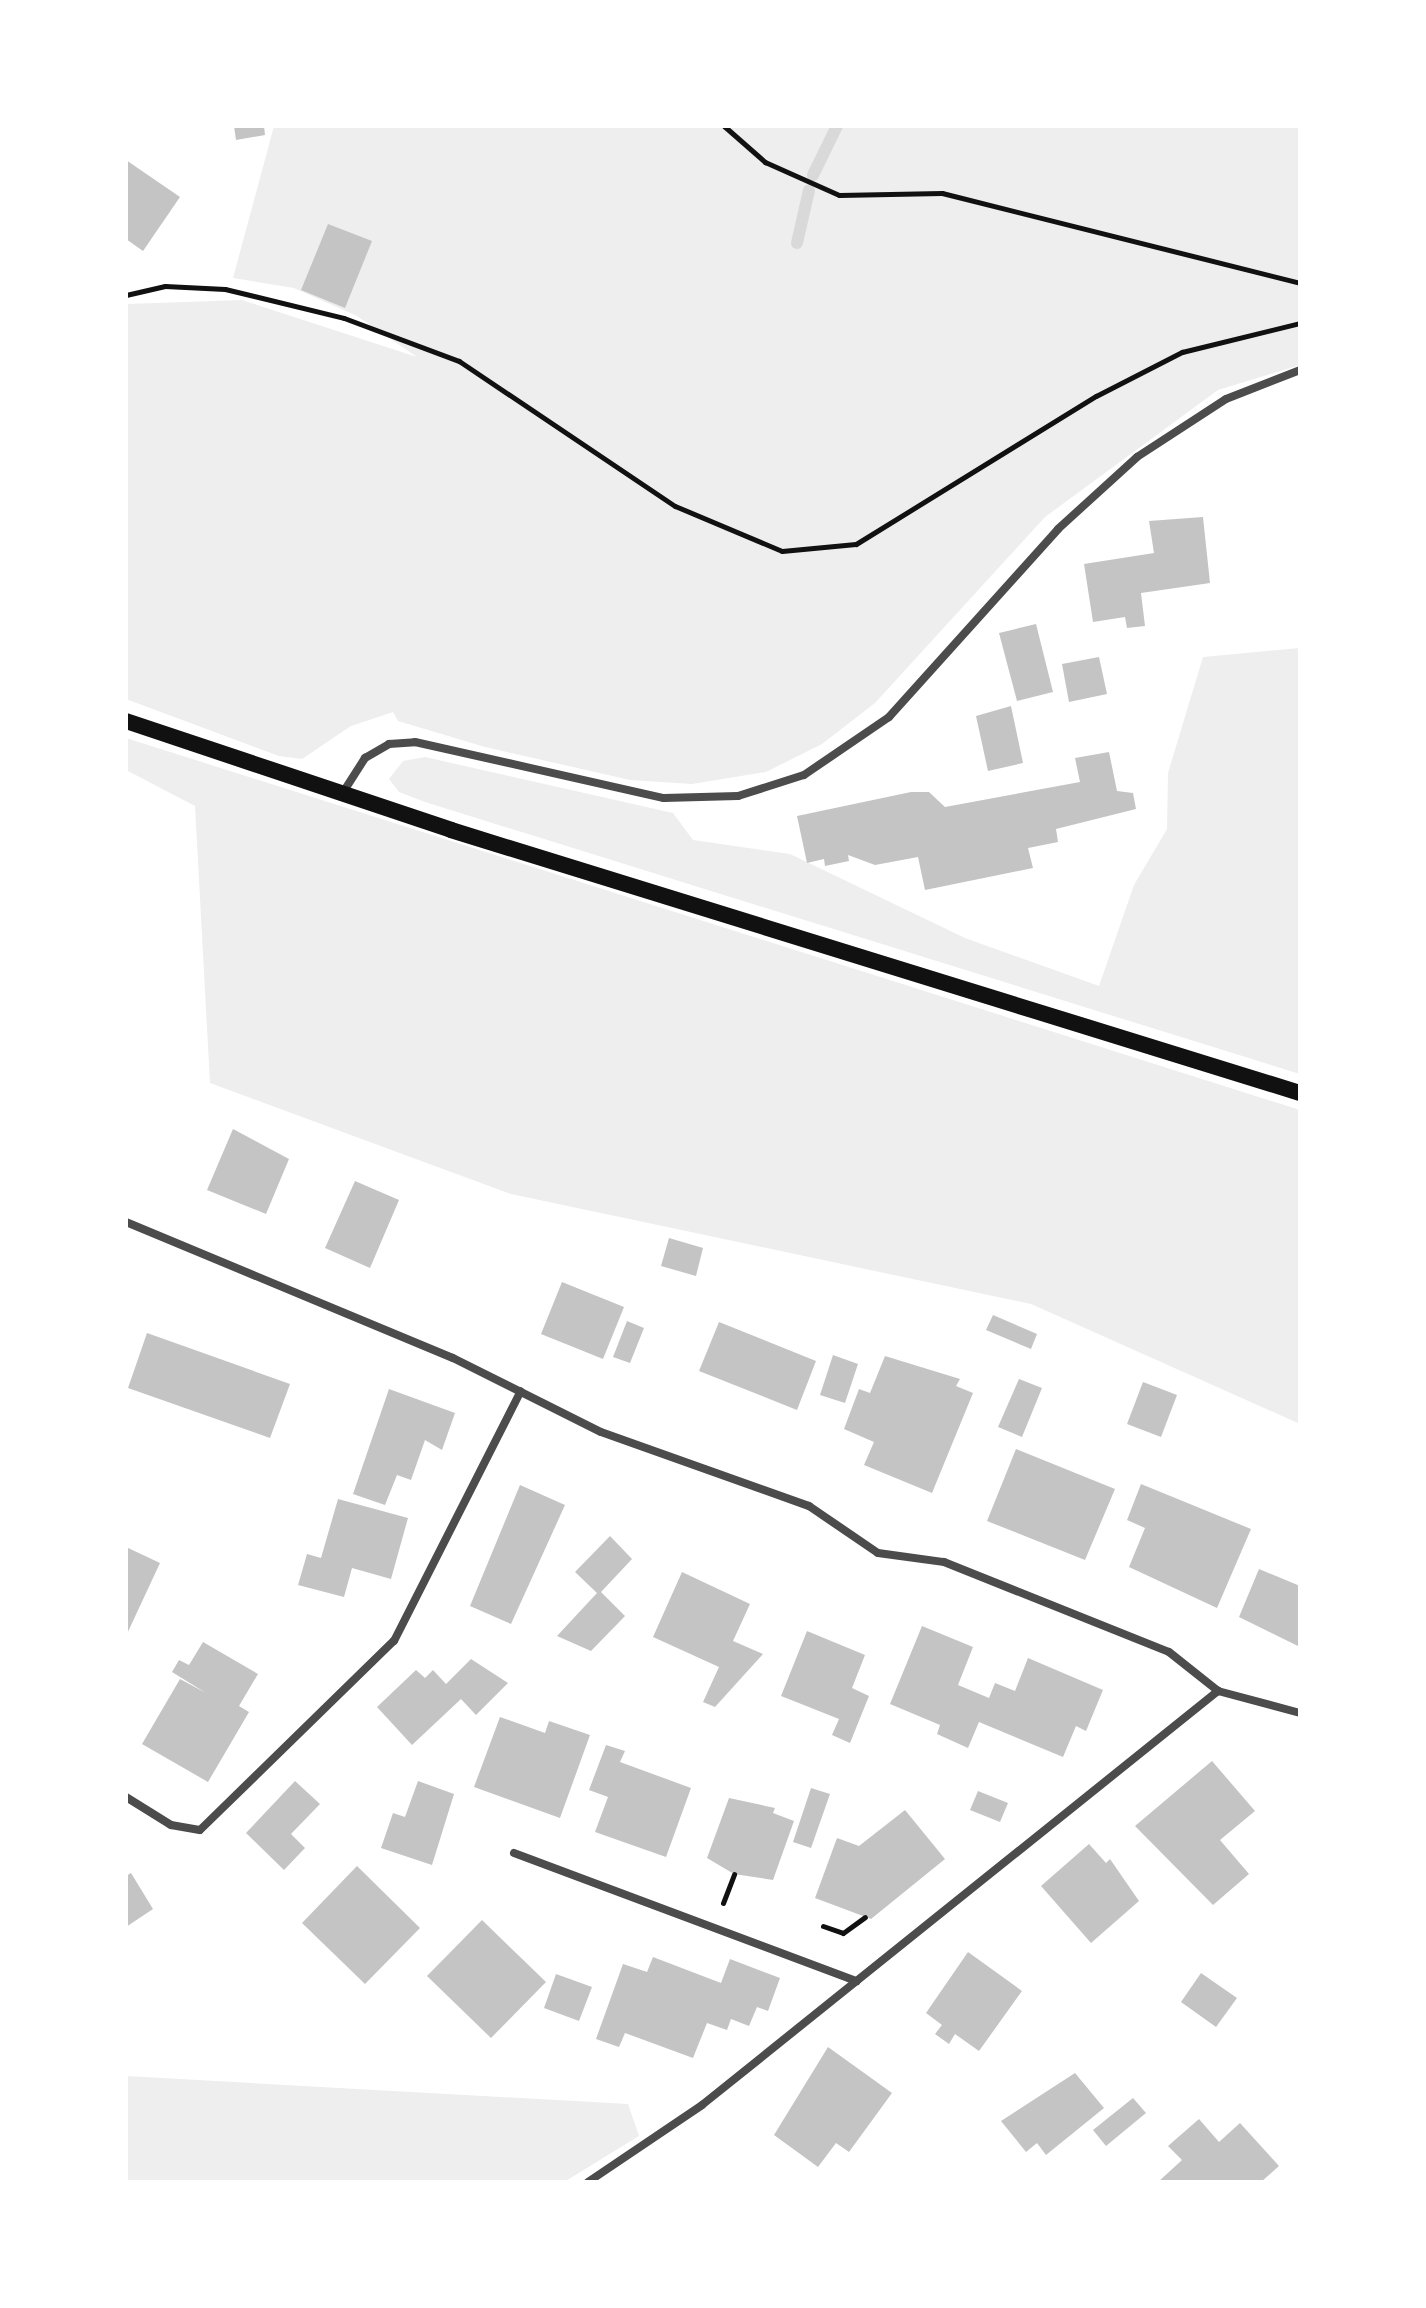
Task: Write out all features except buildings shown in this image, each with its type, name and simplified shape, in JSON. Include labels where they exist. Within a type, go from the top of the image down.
[{"type":"main road","points":[[126,721],[341,794],[1300,1093]]},
{"type":"street","points":[[341,794],[365,758],[389,744],[415,742],[664,798],[727,797],[790,781],[889,717],[1058,529],[1137,457],[1226,399],[1300,370]]},
{"type":"street","points":[[126,1222],[521,1391],[601,1432],[809,1506],[878,1553],[944,1562],[1169,1652],[1218,1691],[1300,1713]]},
{"type":"street","points":[[126,1797],[171,1825],[200,1830],[394,1641],[521,1391]]},
{"type":"street","points":[[588,2182],[702,2105],[1218,1691]]},
{"type":"street","points":[[514,1853],[857,1981]]},
{"type":"path","points":[[724,126],[765,162],[839,195],[942,193],[1300,283]]},
{"type":"path","points":[[126,295],[165,286],[225,289],[344,318],[459,361],[675,506],[782,551],[856,544],[1096,396],[1182,352],[1300,323]]},
{"type":"path","points":[[823,1926],[843,1933],[865,1917]]},
{"type":"shaded area","points":[[274,126],[1300,126],[1300,365],[1218,390],[1045,517],[875,703],[822,744],[766,772],[692,784],[630,780],[485,747],[398,721],[393,712],[351,726],[302,759],[279,756],[126,699],[126,304],[242,300],[417,357],[357,316],[294,288],[233,278]]},
{"type":"shaded area","points":[[1300,648],[1300,1074],[425,802],[399,792],[389,779],[403,761],[425,757],[673,813],[693,840],[790,854],[965,938],[1099,986],[1134,885],[1167,829],[1168,773],[1203,657]]},
{"type":"shaded area","points":[[126,738],[1300,1110],[1300,1424],[1031,1304],[511,1194],[210,1083],[195,806],[126,770]]},
{"type":"shaded area","points":[[126,2076],[628,2104],[639,2136],[564,2182],[126,2182]]},
{"type":"waterway","points":[[813,175],[837,126]]},
{"type":"waterway","points":[[797,243],[809,190]]}]
